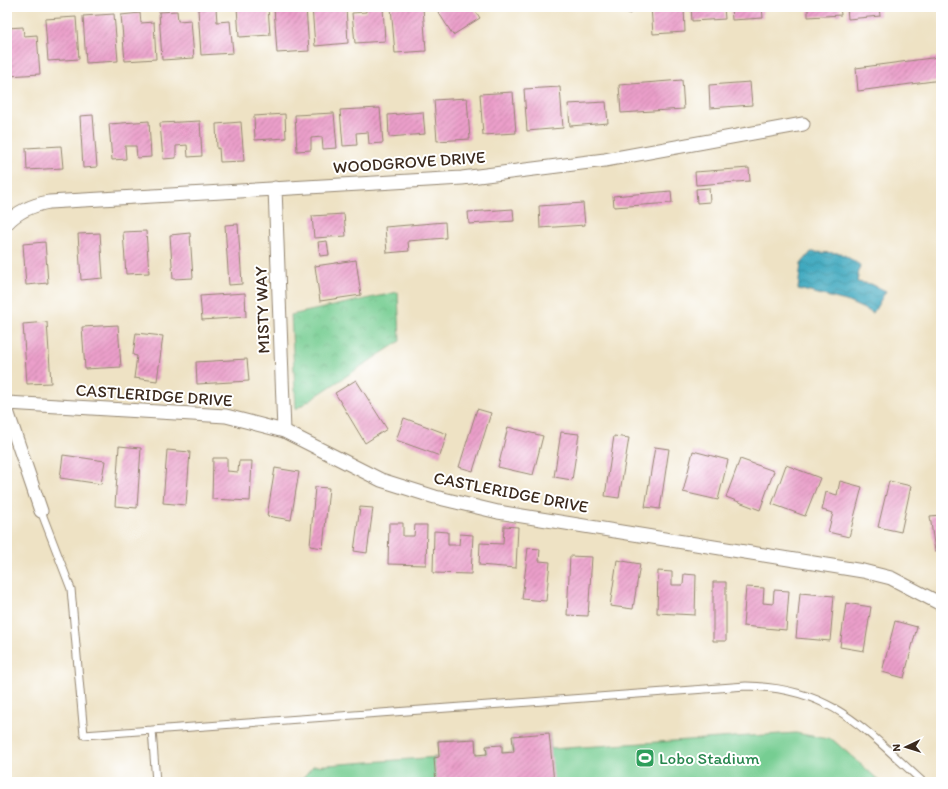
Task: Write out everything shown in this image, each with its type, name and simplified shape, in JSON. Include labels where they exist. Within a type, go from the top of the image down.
[{"type":"street","name":"WOODGROVE DRIVE","points":[[11,218],[36,204],[63,200],[462,178],[548,168],[605,160],[803,124]]},
{"type":"street","name":"MISTY WAY","points":[[275,188],[284,430]]},
{"type":"street","name":"CASTLERIDGE DRIVE","points":[[7,403],[226,416],[284,430],[381,480],[435,497],[498,512],[863,571],[892,578],[941,604]]},
{"type":"street","points":[[7,411],[41,511]]},
{"type":"lane","points":[[41,511],[71,589],[84,735],[746,686],[773,687],[801,693],[840,711],[865,730],[923,782]]},
{"type":"lane","points":[[152,730],[156,782]]},
{"type":"green space","points":[[398,292],[400,341],[296,409],[291,315]]},
{"type":"green space","name":"Lobo Stadium","points":[[549,733],[551,749],[796,733],[833,740],[881,782],[299,782],[313,766],[439,757],[438,741],[475,739],[476,755],[486,754],[486,746],[502,745],[502,753],[513,752],[512,736]]},
{"type":"water","points":[[811,252],[841,253],[860,265],[857,282],[871,284],[886,291],[873,313],[846,301],[798,289],[801,264]]},
{"type":"building","points":[[237,7],[268,7],[270,35],[239,37]]},
{"type":"building","points":[[274,7],[306,7],[309,51],[277,53]]},
{"type":"building","points":[[312,7],[346,7],[348,43],[315,46]]},
{"type":"building","points":[[366,7],[383,7],[385,41],[355,43],[352,13],[366,12]]},
{"type":"building","points":[[391,7],[423,7],[426,51],[395,53]]},
{"type":"building","points":[[435,7],[473,7],[480,18],[453,35]]},
{"type":"building","points":[[617,7],[633,7],[630,14]]},
{"type":"building","points":[[651,7],[684,7],[685,32],[653,34]]},
{"type":"building","points":[[691,7],[724,7],[725,19],[692,21]]},
{"type":"building","points":[[731,7],[762,7],[763,18],[732,20]]},
{"type":"building","points":[[808,7],[840,7],[841,15],[808,17]]},
{"type":"building","points":[[847,7],[879,7],[880,16],[848,19]]},
{"type":"building","points":[[216,8],[217,22],[230,21],[233,53],[201,55],[198,9]]},
{"type":"building","points":[[177,11],[178,21],[191,20],[194,58],[162,60],[159,12]]},
{"type":"building","points":[[140,13],[141,23],[154,22],[156,59],[125,61],[121,15]]},
{"type":"building","points":[[114,14],[118,61],[86,63],[83,16]]},
{"type":"building","points":[[76,17],[79,59],[48,61],[45,19]]},
{"type":"building","points":[[23,27],[24,36],[37,35],[40,74],[8,76],[7,28]]},
{"type":"building","points":[[939,57],[941,80],[858,91],[856,68]]},
{"type":"building","points":[[682,80],[684,109],[621,113],[619,85]]},
{"type":"building","points":[[750,82],[752,105],[710,108],[709,85]]},
{"type":"building","points":[[560,87],[563,128],[527,131],[524,89]]},
{"type":"building","points":[[513,92],[516,133],[483,135],[480,94]]},
{"type":"building","points":[[467,98],[470,139],[437,141],[434,100]]},
{"type":"building","points":[[606,102],[608,123],[570,126],[568,104]]},
{"type":"building","points":[[380,108],[383,143],[369,144],[368,132],[356,133],[357,145],[343,146],[340,110]]},
{"type":"building","points":[[423,112],[425,134],[389,137],[388,115]]},
{"type":"building","points":[[334,113],[337,148],[323,149],[322,137],[311,138],[311,150],[297,151],[295,115]]},
{"type":"building","points":[[285,114],[286,138],[255,140],[254,116]]},
{"type":"building","points":[[93,115],[97,167],[83,168],[80,116]]},
{"type":"building","points":[[149,121],[151,157],[137,158],[136,146],[125,146],[126,159],[112,160],[109,124]]},
{"type":"building","points":[[200,121],[202,156],[188,157],[187,145],[176,146],[176,158],[163,159],[160,123]]},
{"type":"building","points":[[241,122],[244,161],[220,162],[219,148],[217,149],[216,124]]},
{"type":"building","points":[[61,146],[63,168],[27,170],[26,148]]},
{"type":"building","points":[[749,168],[750,181],[696,185],[695,172]]},
{"type":"building","points":[[709,188],[710,202],[697,203],[696,189]]},
{"type":"building","points":[[671,191],[672,203],[614,207],[613,196]]},
{"type":"building","points":[[583,203],[585,225],[540,228],[539,206]]},
{"type":"building","points":[[513,209],[514,221],[469,224],[468,212]]},
{"type":"building","points":[[344,214],[346,236],[314,238],[312,216]]},
{"type":"building","points":[[445,222],[446,238],[408,241],[409,251],[387,253],[385,227]]},
{"type":"building","points":[[238,224],[242,284],[229,285],[225,225]]},
{"type":"building","points":[[146,231],[149,273],[126,274],[123,232]]},
{"type":"building","points":[[100,233],[103,278],[81,280],[78,234]]},
{"type":"building","points":[[190,233],[193,278],[173,279],[170,235]]},
{"type":"building","points":[[327,241],[329,255],[320,256],[318,242]]},
{"type":"building","points":[[45,242],[48,283],[26,285],[23,244]]},
{"type":"building","points":[[356,260],[361,295],[320,301],[315,266]]},
{"type":"building","points":[[245,293],[246,317],[202,320],[200,296]]},
{"type":"building","points":[[47,322],[51,383],[27,384],[23,324]]},
{"type":"building","points":[[118,325],[121,367],[85,369],[82,327]]},
{"type":"building","points":[[136,333],[163,336],[157,381],[134,378],[137,356],[133,355]]},
{"type":"building","points":[[247,359],[249,381],[197,384],[196,362]]},
{"type":"building","points":[[356,380],[387,429],[365,443],[335,393]]},
{"type":"building","points":[[477,409],[491,413],[473,471],[459,467]]},
{"type":"building","points":[[404,418],[447,434],[440,456],[396,440]]},
{"type":"building","points":[[508,427],[543,436],[533,475],[498,467]]},
{"type":"building","points":[[561,432],[579,434],[572,480],[554,477]]},
{"type":"building","points":[[614,436],[629,438],[619,498],[605,496]]},
{"type":"building","points":[[119,446],[141,448],[137,508],[115,506]]},
{"type":"building","points":[[655,447],[669,449],[660,509],[645,507]]},
{"type":"building","points":[[167,450],[190,452],[186,505],[163,503]]},
{"type":"building","points":[[693,451],[728,460],[718,500],[683,492]]},
{"type":"building","points":[[63,455],[105,461],[101,484],[60,478]]},
{"type":"building","points":[[213,458],[227,458],[227,471],[238,472],[239,461],[252,461],[250,501],[212,499]]},
{"type":"building","points":[[740,459],[774,471],[760,510],[726,497]]},
{"type":"building","points":[[786,465],[820,478],[805,516],[772,504]]},
{"type":"building","points":[[275,468],[299,472],[291,520],[267,516]]},
{"type":"building","points":[[840,481],[862,487],[849,537],[828,532],[833,513],[822,510],[826,492],[837,495]]},
{"type":"building","points":[[889,481],[911,486],[901,532],[878,527]]},
{"type":"building","points":[[315,487],[329,488],[323,548],[310,546]]},
{"type":"building","points":[[360,507],[373,508],[367,553],[354,551]]},
{"type":"building","points":[[941,515],[941,550],[935,551],[930,516]]},
{"type":"building","points":[[389,523],[403,523],[403,536],[414,536],[415,525],[427,525],[426,565],[388,564]]},
{"type":"building","points":[[504,526],[518,527],[516,568],[479,565],[480,543],[503,544]]},
{"type":"building","points":[[434,531],[448,532],[448,545],[459,545],[460,534],[473,535],[471,574],[433,573]]},
{"type":"building","points":[[528,548],[540,549],[539,561],[550,562],[546,601],[522,599]]},
{"type":"building","points":[[570,556],[592,557],[588,616],[567,615]]},
{"type":"building","points":[[617,560],[640,564],[633,609],[610,606]]},
{"type":"building","points":[[658,571],[672,572],[672,585],[683,585],[684,574],[696,575],[695,615],[657,613]]},
{"type":"building","points":[[713,582],[726,582],[726,641],[713,641]]},
{"type":"building","points":[[746,587],[764,588],[763,603],[773,604],[774,590],[789,591],[786,630],[743,626]]},
{"type":"building","points":[[800,593],[834,596],[830,641],[796,638]]},
{"type":"building","points":[[846,603],[871,607],[864,651],[840,647]]},
{"type":"building","points":[[895,621],[917,627],[904,678],[882,672]]},
{"type":"building","points":[[549,733],[554,782],[436,782],[434,758],[439,757],[438,741],[475,739],[476,755],[487,754],[486,746],[502,745],[502,753],[514,752],[512,736]]},
{"type":"place","name":"Lobo Stadium","points":[[645,758]]}]
